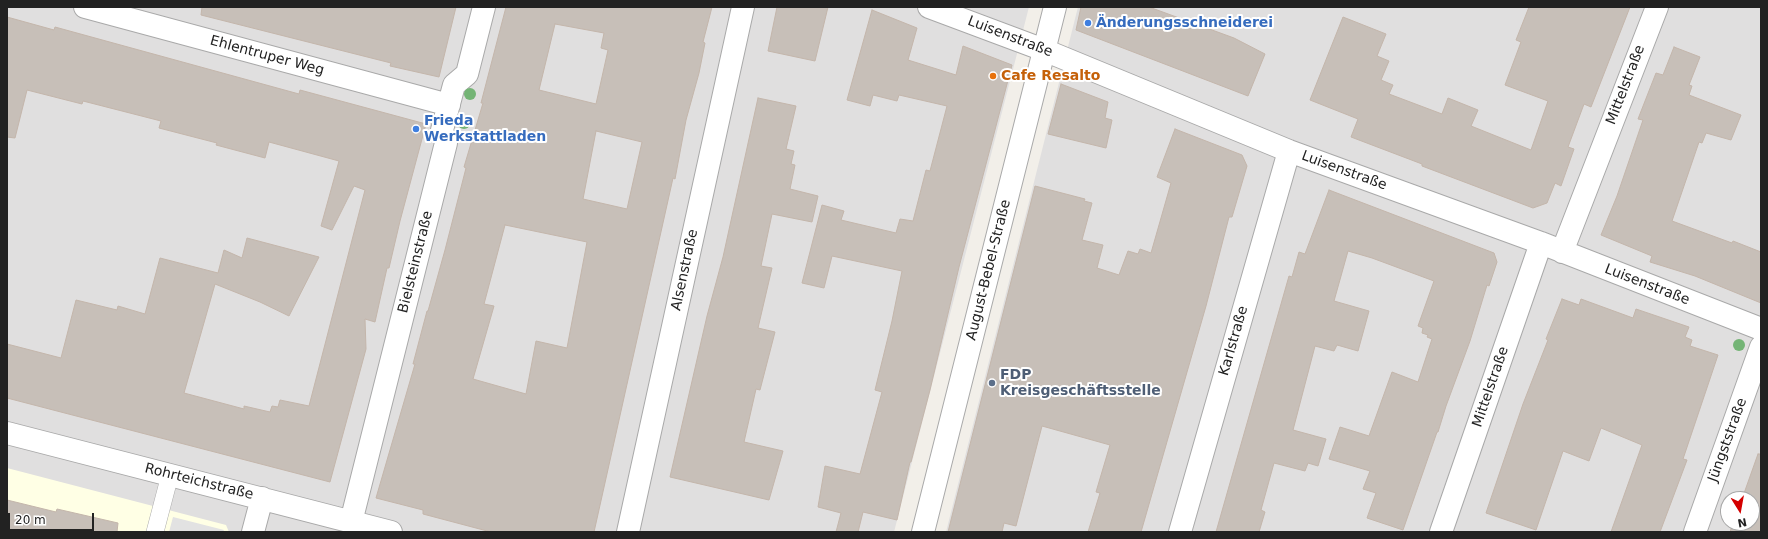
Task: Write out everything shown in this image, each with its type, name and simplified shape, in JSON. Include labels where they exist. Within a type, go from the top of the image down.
[{"type":"street","name":"Ehlentruper Weg","points":[[85,7],[449,105]]},
{"type":"street","name":"Bielsteinstraße","points":[[351,522],[446,143],[442,130],[454,85],[467,74],[484,7]]},
{"type":"street","name":"Alsenstraße","points":[[628,532],[743,7]]},
{"type":"street","name":"Luisenstraße","points":[[929,7],[1044,50],[1289,151],[1541,243],[1761,329]]},
{"type":"street","name":"August-Bebel-Straße","points":[[923,532],[1055,7]]},
{"type":"street","name":"Mittelstraße","points":[[1562,252],[1657,7]]},
{"type":"street","name":"Karlstraße","points":[[1180,532],[1289,151]]},
{"type":"street","name":"Mittelstraße","points":[[1441,532],[1541,243]]},
{"type":"street","name":"Jüngststraße","points":[[1695,532],[1761,347]]},
{"type":"street","name":"Rohrteichstraße","points":[[7,433],[390,532]]},
{"type":"street","points":[[253,532],[262,498]]},
{"type":"lane","points":[[155,532],[170,475]]},
{"type":"shaded area","points":[[7,7],[1029,7],[894,532],[7,532]]},
{"type":"shaded area","points":[[1078,7],[1761,7],[1761,532],[946,532]]},
{"type":"shaded area","points":[[7,468],[226,525],[229,532],[7,532]]},
{"type":"shaded area","points":[[173,517],[224,530],[223,532],[169,532]]},
{"type":"building","points":[[202,7],[456,7],[439,77],[390,66],[391,63],[201,15]]},
{"type":"building","points":[[506,7],[712,7],[703,42],[705,43],[699,73],[686,120],[675,179],[673,178],[594,532],[491,532],[423,514],[423,510],[376,498],[415,364],[413,364],[466,168],[464,167],[483,103],[481,103]],"holes":[[[555,24],[604,33],[601,48],[608,50],[596,104],[539,90]],[[596,131],[642,142],[627,209],[583,199]],[[505,225],[587,242],[567,348],[536,341],[526,394],[473,379],[494,306],[484,304]]]},
{"type":"building","points":[[777,7],[828,7],[815,61],[768,51]]},
{"type":"building","points":[[1081,7],[1149,7],[1234,38],[1265,54],[1248,96],[1076,30]]},
{"type":"building","points":[[1529,7],[1630,7],[1591,107],[1584,104],[1568,147],[1574,149],[1561,186],[1555,183],[1547,203],[1533,208],[1422,166],[1422,164],[1351,137],[1358,119],[1310,100],[1343,17],[1386,34],[1377,56],[1389,61],[1381,80],[1393,85],[1389,94],[1442,114],[1448,98],[1478,110],[1471,126],[1531,150],[1548,101],[1505,85],[1521,42],[1516,40]]},
{"type":"building","points":[[872,10],[917,28],[908,60],[956,75],[963,46],[1012,65],[959,267],[897,520],[863,512],[858,532],[836,532],[841,513],[818,507],[825,466],[860,474],[882,392],[875,390],[892,321],[902,271],[832,256],[824,288],[802,283],[822,205],[844,211],[841,220],[896,233],[900,219],[913,221],[926,170],[930,171],[947,106],[899,95],[897,101],[873,95],[870,106],[847,100]]},
{"type":"building","points":[[7,17],[54,30],[55,27],[299,94],[300,90],[426,124],[389,268],[387,268],[375,322],[365,319],[366,349],[330,482],[7,398],[7,344],[61,358],[76,300],[117,310],[118,306],[145,314],[160,258],[218,273],[224,250],[242,258],[247,238],[319,257],[289,316],[260,302],[215,284],[184,393],[244,409],[244,406],[270,412],[272,406],[278,407],[280,400],[309,406],[365,190],[354,186],[332,230],[321,226],[339,161],[269,142],[265,158],[216,145],[217,143],[159,128],[161,121],[83,101],[82,104],[27,90],[15,138],[7,137]]},
{"type":"building","points":[[1674,47],[1700,57],[1689,85],[1692,86],[1689,95],[1741,115],[1731,140],[1706,133],[1702,143],[1699,142],[1672,221],[1761,252],[1761,303],[1695,276],[1650,262],[1652,256],[1601,235],[1617,196],[1643,120],[1638,119],[1656,73],[1663,75]]},
{"type":"building","points":[[1061,84],[1108,102],[1105,118],[1112,120],[1106,148],[1048,134]]},
{"type":"building","points":[[758,98],[796,106],[786,149],[794,151],[791,164],[795,165],[790,189],[818,196],[812,222],[772,214],[761,266],[772,268],[758,328],[775,332],[760,390],[756,389],[744,442],[783,451],[769,500],[670,477],[707,316],[723,257]]},
{"type":"building","points":[[1175,129],[1242,155],[1247,166],[1232,217],[1229,217],[1206,306],[1141,532],[1088,532],[1100,493],[1096,492],[1110,445],[1042,426],[1016,526],[1004,523],[1002,532],[948,532],[1035,186],[1085,199],[1084,201],[1092,203],[1082,240],[1103,245],[1097,268],[1119,275],[1128,251],[1138,254],[1140,249],[1151,253],[1171,183],[1157,177]]},
{"type":"building","points":[[1329,190],[1494,253],[1497,262],[1489,286],[1487,285],[1470,341],[1403,530],[1367,518],[1376,493],[1363,489],[1370,471],[1329,459],[1340,427],[1369,436],[1392,372],[1418,382],[1432,339],[1427,337],[1428,335],[1422,333],[1423,328],[1418,326],[1434,281],[1372,258],[1348,251],[1334,301],[1369,311],[1358,351],[1337,345],[1334,351],[1315,346],[1293,430],[1326,439],[1318,466],[1308,463],[1305,471],[1274,463],[1261,510],[1265,512],[1259,532],[1216,532],[1289,276],[1292,277],[1299,252],[1305,254]]},
{"type":"building","points":[[1562,299],[1579,305],[1581,299],[1633,318],[1636,309],[1689,327],[1685,337],[1692,340],[1690,346],[1718,355],[1683,459],[1687,460],[1660,532],[1611,532],[1642,445],[1601,428],[1589,461],[1563,451],[1536,530],[1486,513],[1523,404],[1548,340],[1546,339]]},
{"type":"building","points":[[1758,454],[1761,454],[1761,532],[1730,532],[1760,531],[1760,491],[1745,491]]},
{"type":"building","points":[[7,500],[56,512],[57,509],[118,523],[117,532],[7,532]]},
{"type":"place","name":"Änderungsschneiderei","points":[[1088,23]]},
{"type":"place","name":"Cafe Resalto","points":[[993,76]]},
{"type":"place","name":"Frieda Werkstattladen","points":[[416,129]]},
{"type":"place","name":"FDP Kreisgeschäftsstelle","points":[[992,383]]}]
